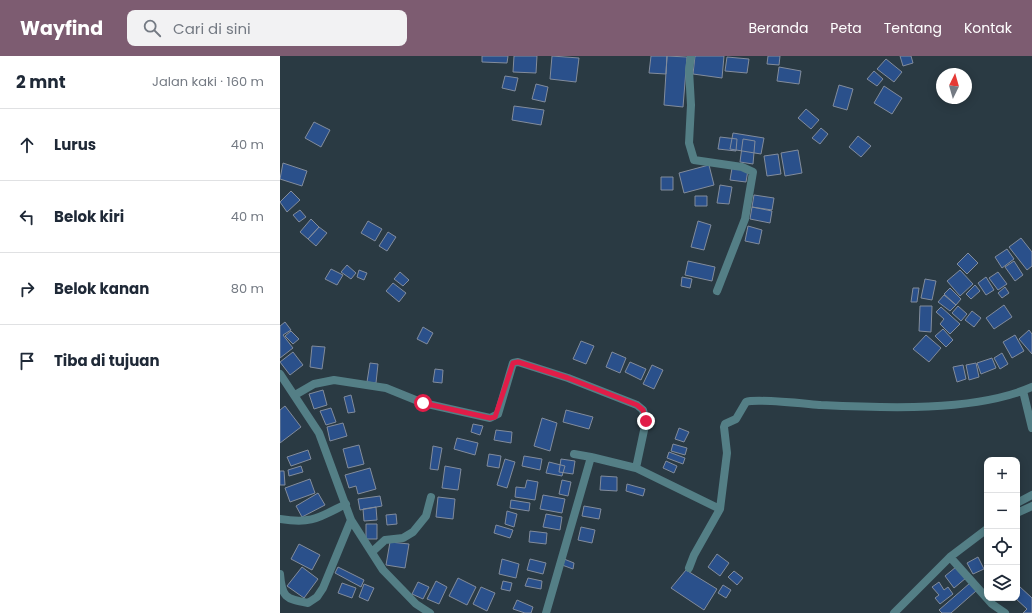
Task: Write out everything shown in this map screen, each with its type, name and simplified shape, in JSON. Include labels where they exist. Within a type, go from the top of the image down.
[{"type":"street","points":[[692,56],[689,70],[691,106],[688,143],[694,160],[742,166],[753,172],[745,219],[717,291]]},
{"type":"street","points":[[295,396],[314,384],[334,380],[386,388],[423,403],[490,418],[498,414],[513,363],[518,362],[568,378],[637,405],[643,410],[646,421],[636,468]]},
{"type":"street","points":[[280,374],[319,433],[351,520],[383,570],[416,604],[430,613]]},
{"type":"street","points":[[689,568],[694,555],[720,509],[727,453],[724,427],[725,424],[736,420],[746,402],[868,407],[923,406],[991,399],[1023,391],[1032,387]]},
{"type":"street","points":[[1023,391],[1032,428]]},
{"type":"street","points":[[574,454],[636,468],[720,509]]},
{"type":"street","points":[[546,613],[591,457]]},
{"type":"street","points":[[1020,501],[1032,495]]},
{"type":"street","points":[[372,552],[385,540],[403,538],[413,532],[426,516],[431,497]]},
{"type":"street","points":[[280,519],[298,522],[309,521],[346,504]]},
{"type":"street","points":[[1020,512],[1032,506]]},
{"type":"street","points":[[280,574],[281,589],[284,595],[290,599],[308,603],[317,597],[323,588],[351,520]]},
{"type":"street","points":[[894,613],[950,558],[984,531]]},
{"type":"street","points":[[950,558],[992,604],[1005,613]]},
{"type":"building","points":[[482,56],[508,56],[507,63],[482,62]]},
{"type":"building","points":[[514,56],[537,56],[536,73],[513,72]]},
{"type":"building","points":[[552,56],[579,58],[576,82],[550,79]]},
{"type":"building","points":[[651,56],[667,56],[666,74],[649,73]]},
{"type":"building","points":[[667,56],[687,57],[683,107],[664,105]]},
{"type":"building","points":[[695,56],[724,56],[722,78],[693,74]]},
{"type":"building","points":[[768,56],[780,56],[779,65],[767,64]]},
{"type":"building","points":[[900,56],[911,56],[913,63],[903,66]]},
{"type":"building","points":[[727,57],[749,59],[747,73],[725,71]]},
{"type":"building","points":[[886,59],[902,72],[894,82],[877,69]]},
{"type":"building","points":[[779,67],[801,71],[799,84],[777,81]]},
{"type":"building","points":[[874,71],[883,79],[877,86],[867,79]]},
{"type":"building","points":[[505,76],[518,78],[515,91],[502,88]]},
{"type":"building","points":[[536,84],[548,87],[545,102],[532,99]]},
{"type":"building","points":[[839,85],[853,89],[847,110],[833,106]]},
{"type":"building","points":[[884,86],[902,98],[892,114],[874,103]]},
{"type":"building","points":[[514,106],[544,110],[541,125],[512,120]]},
{"type":"building","points":[[806,109],[819,120],[811,129],[798,118]]},
{"type":"building","points":[[314,122],[330,130],[321,147],[305,138]]},
{"type":"building","points":[[821,128],[828,134],[820,144],[812,138]]},
{"type":"building","points":[[733,133],[764,138],[761,154],[730,149]]},
{"type":"building","points":[[858,136],[871,146],[861,157],[849,147]]},
{"type":"building","points":[[720,137],[737,139],[736,151],[718,149]]},
{"type":"building","points":[[743,139],[755,141],[753,164],[740,162]]},
{"type":"building","points":[[798,150],[802,173],[785,176],[781,153]]},
{"type":"building","points":[[778,154],[781,174],[767,176],[764,156]]},
{"type":"building","points":[[283,163],[307,171],[302,186],[280,179]]},
{"type":"building","points":[[709,165],[714,185],[684,193],[679,173]]},
{"type":"building","points":[[732,168],[748,170],[746,182],[730,180]]},
{"type":"building","points":[[661,177],[673,177],[673,190],[661,190]]},
{"type":"building","points":[[720,185],[732,187],[729,204],[717,203]]},
{"type":"building","points":[[291,191],[300,200],[287,212],[280,202]]},
{"type":"building","points":[[754,195],[774,198],[772,210],[752,207]]},
{"type":"building","points":[[695,196],[707,196],[707,206],[695,206]]},
{"type":"building","points":[[752,207],[772,211],[770,223],[750,219]]},
{"type":"building","points":[[300,210],[306,217],[299,222],[293,215]]},
{"type":"building","points":[[311,219],[319,227],[308,239],[300,232]]},
{"type":"building","points":[[368,221],[382,229],[375,241],[361,233]]},
{"type":"building","points":[[698,221],[711,225],[704,250],[691,247]]},
{"type":"building","points":[[748,226],[762,230],[759,244],[745,241]]},
{"type":"building","points":[[319,227],[327,233],[316,246],[308,239]]},
{"type":"building","points":[[388,232],[396,237],[387,251],[379,246]]},
{"type":"building","points":[[1021,238],[1032,252],[1032,266],[1027,270],[1009,247]]},
{"type":"building","points":[[1007,249],[1014,259],[1002,268],[995,257]]},
{"type":"building","points":[[968,253],[978,263],[967,274],[957,264]]},
{"type":"building","points":[[688,261],[715,267],[712,281],[685,275]]},
{"type":"building","points":[[1014,261],[1023,275],[1015,281],[1005,267]]},
{"type":"building","points":[[347,265],[356,273],[351,279],[341,272]]},
{"type":"building","points":[[331,269],[343,275],[337,285],[325,279]]},
{"type":"building","points":[[359,270],[367,273],[364,280],[357,277]]},
{"type":"building","points":[[960,270],[973,284],[960,296],[947,281]]},
{"type":"building","points":[[400,272],[409,280],[403,286],[394,279]]},
{"type":"building","points":[[998,272],[1007,284],[998,290],[989,278]]},
{"type":"building","points":[[682,277],[692,279],[690,288],[681,286]]},
{"type":"building","points":[[986,277],[994,290],[986,295],[978,283]]},
{"type":"building","points":[[925,279],[936,281],[932,300],[921,298]]},
{"type":"building","points":[[393,283],[406,293],[399,302],[386,291]]},
{"type":"building","points":[[975,285],[980,291],[971,299],[966,294]]},
{"type":"building","points":[[1005,287],[1009,293],[1002,298],[998,293]]},
{"type":"building","points":[[913,288],[919,288],[917,302],[911,302]]},
{"type":"building","points":[[950,288],[961,299],[956,305],[944,294]]},
{"type":"building","points":[[944,295],[956,305],[950,311],[938,302]]},
{"type":"building","points":[[1004,305],[1012,317],[994,329],[986,318]]},
{"type":"building","points":[[920,306],[932,306],[931,332],[919,331]]},
{"type":"building","points":[[958,306],[967,314],[961,321],[952,313]]},
{"type":"building","points":[[941,307],[960,324],[950,334],[940,324],[944,319],[936,312]]},
{"type":"building","points":[[972,311],[981,318],[974,327],[965,320]]},
{"type":"building","points":[[285,322],[291,330],[283,335],[293,348],[280,358],[280,326]]},
{"type":"building","points":[[423,327],[433,333],[427,344],[417,339]]},
{"type":"building","points":[[943,329],[953,340],[946,347],[935,336]]},
{"type":"building","points":[[1029,330],[1032,334],[1032,354],[1019,339]]},
{"type":"building","points":[[291,331],[299,339],[293,344],[285,336]]},
{"type":"building","points":[[926,335],[941,348],[929,362],[913,349]]},
{"type":"building","points":[[1015,335],[1024,351],[1012,358],[1003,342]]},
{"type":"building","points":[[581,341],[594,346],[586,364],[573,359]]},
{"type":"building","points":[[312,346],[325,347],[322,369],[310,367]]},
{"type":"building","points":[[293,352],[303,365],[290,375],[280,362]]},
{"type":"building","points":[[612,352],[626,358],[620,373],[606,367]]},
{"type":"building","points":[[1002,353],[1008,364],[1000,369],[994,358]]},
{"type":"building","points":[[992,358],[996,368],[981,374],[977,363]]},
{"type":"building","points":[[630,362],[646,369],[641,380],[625,372]]},
{"type":"building","points":[[370,363],[378,364],[376,383],[367,382]]},
{"type":"building","points":[[976,363],[979,377],[969,380],[966,365]]},
{"type":"building","points":[[652,365],[663,370],[654,389],[643,384]]},
{"type":"building","points":[[963,365],[966,379],[957,382],[953,367]]},
{"type":"building","points":[[435,369],[443,370],[442,383],[433,382]]},
{"type":"building","points":[[323,390],[327,405],[314,409],[309,394]]},
{"type":"building","points":[[351,395],[355,412],[348,413],[344,397]]},
{"type":"building","points":[[285,406],[301,427],[280,443],[280,410]]},
{"type":"building","points":[[331,408],[336,422],[326,425],[320,411]]},
{"type":"building","points":[[566,410],[593,417],[589,429],[563,422]]},
{"type":"building","points":[[542,418],[557,423],[550,451],[534,446]]},
{"type":"building","points":[[343,423],[347,436],[330,441],[327,427]]},
{"type":"building","points":[[473,424],[483,426],[480,435],[471,432]]},
{"type":"building","points":[[679,428],[689,432],[684,442],[675,439]]},
{"type":"building","points":[[496,430],[512,432],[511,443],[494,440]]},
{"type":"building","points":[[457,438],[478,443],[475,455],[454,449]]},
{"type":"building","points":[[673,444],[687,448],[685,455],[671,451]]},
{"type":"building","points":[[359,445],[364,464],[348,468],[343,449]]},
{"type":"building","points":[[433,446],[442,448],[438,470],[430,469]]},
{"type":"building","points":[[308,450],[311,459],[291,466],[287,457]]},
{"type":"building","points":[[669,452],[685,458],[683,464],[667,458]]},
{"type":"building","points":[[489,454],[501,456],[499,468],[487,466]]},
{"type":"building","points":[[524,456],[542,459],[540,470],[522,466]]},
{"type":"building","points":[[505,459],[515,462],[507,488],[497,485]]},
{"type":"building","points":[[561,459],[575,461],[573,474],[559,472]]},
{"type":"building","points":[[666,461],[677,466],[674,473],[663,468]]},
{"type":"building","points":[[549,462],[565,466],[562,476],[546,473]]},
{"type":"building","points":[[301,466],[303,472],[289,476],[288,470]]},
{"type":"building","points":[[445,466],[461,469],[458,490],[442,488]]},
{"type":"building","points":[[370,468],[376,489],[358,494],[356,486],[349,488],[345,475]]},
{"type":"building","points":[[280,471],[284,471],[285,485],[280,485]]},
{"type":"building","points":[[601,476],[617,477],[617,491],[600,490]]},
{"type":"building","points":[[310,479],[315,493],[290,502],[285,488]]},
{"type":"building","points":[[527,480],[538,482],[535,500],[515,497],[516,487],[525,488]]},
{"type":"building","points":[[562,480],[571,482],[568,496],[559,494]]},
{"type":"building","points":[[627,484],[645,489],[643,496],[626,491]]},
{"type":"building","points":[[318,493],[325,505],[302,517],[296,506]]},
{"type":"building","points":[[543,495],[565,499],[562,513],[540,509]]},
{"type":"building","points":[[380,496],[382,506],[360,510],[358,499]]},
{"type":"building","points":[[438,497],[455,499],[453,519],[436,517]]},
{"type":"building","points":[[511,500],[530,503],[529,511],[510,508]]},
{"type":"building","points":[[584,506],[601,509],[599,519],[582,516]]},
{"type":"building","points":[[376,507],[377,520],[364,521],[363,509]]},
{"type":"building","points":[[507,511],[517,514],[514,527],[505,524]]},
{"type":"building","points":[[396,514],[397,524],[387,525],[386,515]]},
{"type":"building","points":[[546,514],[562,517],[560,530],[543,527]]},
{"type":"building","points":[[366,524],[377,524],[377,539],[366,539]]},
{"type":"building","points":[[496,525],[513,530],[510,538],[494,533]]},
{"type":"building","points":[[581,527],[595,530],[592,543],[578,540]]},
{"type":"building","points":[[530,531],[547,533],[546,544],[529,542]]},
{"type":"building","points":[[390,542],[409,544],[405,568],[386,565]]},
{"type":"building","points":[[299,544],[320,555],[312,570],[291,559]]},
{"type":"building","points":[[717,554],[729,563],[720,576],[708,567]]},
{"type":"building","points":[[978,557],[984,569],[973,574],[967,563]]},
{"type":"building","points":[[502,559],[519,564],[516,578],[499,574]]},
{"type":"building","points":[[530,559],[546,563],[543,574],[527,570]]},
{"type":"building","points":[[564,559],[574,563],[573,569],[562,565]]},
{"type":"building","points":[[302,567],[318,579],[304,598],[287,586]]},
{"type":"building","points":[[338,567],[364,580],[361,587],[335,573]]},
{"type":"building","points":[[956,567],[966,578],[954,588],[945,576]]},
{"type":"building","points":[[686,570],[717,589],[704,610],[671,588]]},
{"type":"building","points":[[734,571],[743,578],[737,585],[728,577]]},
{"type":"building","points":[[458,578],[476,587],[467,605],[449,596]]},
{"type":"building","points":[[528,578],[542,581],[541,589],[525,586]]},
{"type":"building","points":[[436,581],[447,587],[439,604],[427,599]]},
{"type":"building","points":[[503,581],[512,583],[510,591],[501,589]]},
{"type":"building","points":[[418,582],[429,587],[423,599],[412,594]]},
{"type":"building","points":[[939,582],[944,590],[948,587],[953,594],[940,604],[935,598],[939,595],[932,587]]},
{"type":"building","points":[[342,583],[356,588],[352,598],[338,593]]},
{"type":"building","points":[[970,583],[976,591],[951,613],[942,613],[939,610]]},
{"type":"building","points":[[364,584],[374,588],[368,601],[359,597]]},
{"type":"building","points":[[723,585],[731,590],[726,598],[718,593]]},
{"type":"building","points":[[481,587],[495,593],[487,611],[473,604]]},
{"type":"building","points":[[1020,587],[1032,598],[1032,613],[1023,613],[1027,609],[1018,601],[1020,601]]},
{"type":"building","points":[[517,600],[533,607],[531,613],[525,613],[513,609]]},
{"type":"route","points":[[423,403],[442,409],[490,418],[495,417],[498,414],[513,363],[518,362],[568,378],[637,405],[646,414],[646,421]]}]
